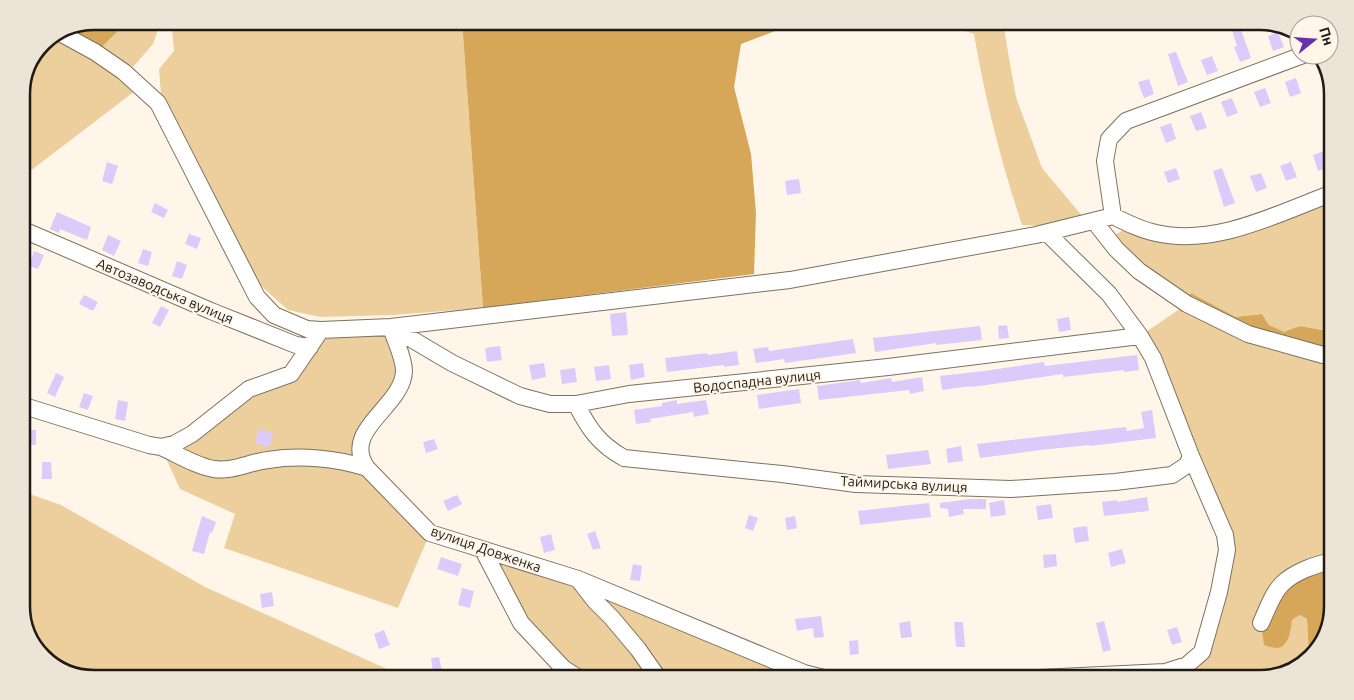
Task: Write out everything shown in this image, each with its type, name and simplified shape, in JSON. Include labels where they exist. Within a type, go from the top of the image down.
[{"type":"street","points":[[67,37],[95,52],[124,72],[158,103],[257,297],[274,315],[306,328],[320,330],[391,327],[790,280],[1047,233],[1113,216],[1135,227],[1157,233],[1193,236],[1216,234],[1236,229],[1324,195]]},
{"type":"street","points":[[1113,216],[1105,161],[1109,139],[1126,121],[1289,60]]},
{"type":"street","points":[[1094,221],[1116,249],[1139,271],[1187,304],[1248,334],[1324,355]]},
{"type":"street","name":"Автозаводська вулиця","points":[[30,233],[211,311],[296,345],[310,347]]},
{"type":"street","points":[[1047,233],[1109,294],[1140,336],[1153,358],[1191,456],[1225,535],[1227,550],[1202,652],[1187,665],[1171,670]]},
{"type":"street","name":"Водоспадна вулиця","points":[[391,327],[452,363],[520,396],[550,404],[576,404],[629,394],[888,367],[1140,336]]},
{"type":"street","name":"вулиця Довженка","points":[[391,327],[404,372],[400,387],[369,427],[359,450],[361,460],[367,468],[430,533],[578,579],[797,670]]},
{"type":"street","points":[[161,447],[174,444],[192,434],[250,389],[291,374],[320,330]]},
{"type":"street","name":"Таймирська вулиця","points":[[576,404],[592,432],[608,449],[624,458],[782,474],[856,484],[1011,489],[1115,482],[1172,475],[1187,465],[1191,456]]},
{"type":"street","points":[[30,408],[149,445],[161,447],[201,466],[215,469],[228,469],[267,460],[305,458],[341,460],[367,468]]},
{"type":"street","points":[[483,550],[521,623],[567,670]]},
{"type":"street","points":[[1261,623],[1272,598],[1282,584],[1295,574],[1324,564]]},
{"type":"street","points":[[578,579],[595,602],[611,617],[638,649],[653,670]]},
{"type":"shaded area","points":[[94,30],[118,31],[100,49],[73,34]]},
{"type":"shaded area","points":[[158,30],[153,44],[133,67],[100,49],[118,31]]},
{"type":"shaded area","points":[[172,30],[463,30],[483,308],[393,315],[320,317],[288,310],[260,285],[161,94],[159,69],[174,51]]},
{"type":"shaded area","points":[[463,30],[778,30],[741,44],[734,87],[751,154],[756,213],[754,274],[483,308]]},
{"type":"shaded area","points":[[961,30],[1005,30],[1016,97],[1042,168],[1083,217],[1045,226],[1022,225],[994,130],[974,34]]},
{"type":"shaded area","points":[[60,40],[92,56],[135,91],[30,171],[30,90],[32,77],[41,58],[58,41]]},
{"type":"shaded area","points":[[1324,198],[1324,330],[1300,326],[1284,333],[1269,325],[1262,314],[1236,317],[1191,293],[1188,298],[1142,269],[1113,236],[1125,229],[1171,238]]},
{"type":"shaded area","points":[[1191,293],[1236,317],[1262,314],[1269,325],[1284,332],[1300,326],[1324,330],[1324,349],[1249,329],[1188,298]]},
{"type":"shaded area","points":[[1187,304],[1324,352],[1324,564],[1295,574],[1290,634],[1292,620],[1300,615],[1307,619],[1308,647],[1296,659],[1281,667],[1260,670],[1169,670],[1202,652],[1227,550],[1140,336]]},
{"type":"shaded area","points":[[391,327],[404,372],[359,450],[430,533],[398,608],[224,548],[235,514],[180,489],[161,447],[249,389],[291,374],[321,330]]},
{"type":"shaded area","points":[[30,494],[61,505],[205,587],[389,670],[94,670],[73,667],[58,659],[46,648],[33,627],[30,610]]},
{"type":"shaded area","points":[[483,550],[804,670],[571,670],[521,623]]},
{"type":"shaded area","points":[[1324,565],[1323,618],[1321,627],[1308,647],[1307,619],[1300,615],[1292,620],[1289,637],[1284,645],[1277,648],[1264,645],[1261,623],[1282,584]]},
{"type":"building","points":[[1232,30],[1241,30],[1251,58],[1240,62],[1234,47],[1237,46]]},
{"type":"building","points":[[1278,32],[1284,47],[1273,51],[1268,36]]},
{"type":"building","points":[[1176,52],[1188,82],[1178,86],[1168,54]]},
{"type":"building","points":[[1212,56],[1218,71],[1207,75],[1201,60]]},
{"type":"building","points":[[1296,78],[1301,93],[1290,97],[1285,82]]},
{"type":"building","points":[[1149,79],[1154,94],[1144,98],[1138,82]]},
{"type":"building","points":[[1265,88],[1271,103],[1260,107],[1254,92]]},
{"type":"building","points":[[1232,98],[1238,113],[1227,117],[1221,102]]},
{"type":"building","points":[[1201,112],[1207,128],[1196,131],[1190,116]]},
{"type":"building","points":[[1171,123],[1176,139],[1166,143],[1160,127]]},
{"type":"building","points":[[1324,151],[1324,169],[1318,171],[1313,155]]},
{"type":"building","points":[[107,162],[118,166],[112,184],[102,181]]},
{"type":"building","points":[[1291,162],[1297,177],[1286,181],[1280,166]]},
{"type":"building","points":[[1176,168],[1180,179],[1168,183],[1164,172]]},
{"type":"building","points":[[1222,168],[1235,203],[1224,207],[1213,171]]},
{"type":"building","points":[[1261,173],[1267,188],[1256,192],[1250,176]]},
{"type":"building","points":[[799,179],[801,193],[787,195],[785,181]]},
{"type":"building","points":[[155,203],[168,210],[164,218],[151,212]]},
{"type":"building","points":[[57,212],[91,227],[87,240],[60,229],[59,233],[50,229]]},
{"type":"building","points":[[189,234],[201,238],[197,249],[185,244]]},
{"type":"building","points":[[108,235],[121,241],[114,256],[102,250]]},
{"type":"building","points":[[143,249],[152,252],[148,266],[138,263]]},
{"type":"building","points":[[34,251],[44,255],[38,269],[30,266]]},
{"type":"building","points":[[177,261],[187,265],[182,279],[172,276]]},
{"type":"building","points":[[84,295],[98,302],[93,311],[79,304]]},
{"type":"building","points":[[161,306],[169,310],[160,327],[152,323]]},
{"type":"building","points":[[626,312],[628,335],[612,336],[610,314]]},
{"type":"building","points":[[1069,317],[1071,330],[1059,332],[1057,319]]},
{"type":"building","points":[[1007,325],[1009,338],[999,339],[998,326]]},
{"type":"building","points":[[980,326],[982,340],[936,345],[936,343],[875,352],[873,338]]},
{"type":"building","points":[[853,339],[856,353],[785,363],[784,359],[756,363],[753,349],[768,347],[769,351]]},
{"type":"building","points":[[500,346],[502,360],[487,362],[485,348]]},
{"type":"building","points":[[737,351],[739,365],[667,372],[665,358]]},
{"type":"building","points":[[1137,355],[1139,370],[1124,372],[1124,370],[1063,377],[1063,374],[942,390],[940,376],[1044,362],[1045,366]]},
{"type":"building","points":[[544,363],[546,377],[532,380],[529,365]]},
{"type":"building","points":[[643,363],[645,377],[631,380],[629,365]]},
{"type":"building","points":[[609,365],[611,379],[596,381],[594,367]]},
{"type":"building","points":[[575,368],[577,382],[562,384],[560,370]]},
{"type":"building","points":[[56,373],[64,377],[55,397],[47,393]]},
{"type":"building","points":[[922,377],[924,391],[910,394],[909,390],[819,400],[817,386],[860,380],[861,383],[891,378],[892,382]]},
{"type":"building","points":[[799,389],[801,403],[759,409],[757,395]]},
{"type":"building","points":[[84,393],[93,396],[88,410],[79,407]]},
{"type":"building","points":[[118,400],[128,402],[125,421],[115,419]]},
{"type":"building","points":[[677,400],[677,404],[706,400],[709,414],[694,417],[693,412],[650,419],[651,422],[636,424],[634,410],[662,406],[662,403]]},
{"type":"building","points":[[1152,410],[1156,438],[980,458],[977,444],[1126,427],[1127,431],[1144,428],[1141,412]]},
{"type":"building","points":[[259,429],[273,433],[269,447],[255,443]]},
{"type":"building","points":[[30,430],[36,430],[36,445],[30,445]]},
{"type":"building","points":[[434,439],[438,449],[426,453],[423,442]]},
{"type":"building","points":[[961,446],[963,461],[948,463],[946,449]]},
{"type":"building","points":[[928,450],[931,464],[888,469],[886,455]]},
{"type":"building","points":[[42,462],[51,462],[52,479],[42,479]]},
{"type":"building","points":[[457,495],[462,504],[448,511],[443,501]]},
{"type":"building","points":[[1147,497],[1149,511],[1104,516],[1102,502],[1117,500],[1117,502]]},
{"type":"building","points":[[986,499],[986,509],[963,509],[964,514],[949,517],[948,509],[940,508],[940,503]]},
{"type":"building","points":[[1004,500],[1006,515],[991,517],[989,503]]},
{"type":"building","points":[[929,503],[931,517],[860,525],[858,511]]},
{"type":"building","points":[[1051,504],[1053,518],[1038,520],[1036,506]]},
{"type":"building","points":[[749,515],[758,518],[753,531],[745,528]]},
{"type":"building","points":[[202,516],[216,522],[212,533],[210,532],[204,554],[192,551]]},
{"type":"building","points":[[795,516],[797,528],[787,530],[785,518]]},
{"type":"building","points":[[1087,526],[1089,541],[1075,543],[1073,528]]},
{"type":"building","points":[[595,531],[601,548],[593,550],[587,534]]},
{"type":"building","points":[[551,534],[555,550],[544,553],[540,537]]},
{"type":"building","points":[[1122,549],[1126,563],[1111,567],[1108,553]]},
{"type":"building","points":[[1056,554],[1057,566],[1044,568],[1043,555]]},
{"type":"building","points":[[441,557],[462,564],[458,576],[437,569]]},
{"type":"building","points":[[633,564],[642,566],[640,581],[630,580]]},
{"type":"building","points":[[462,588],[474,591],[470,608],[458,605]]},
{"type":"building","points":[[272,592],[274,606],[262,608],[260,594]]},
{"type":"building","points":[[821,616],[824,637],[814,638],[813,628],[797,631],[795,619]]},
{"type":"building","points":[[910,621],[912,637],[901,638],[899,623]]},
{"type":"building","points":[[1104,621],[1111,650],[1103,652],[1096,623]]},
{"type":"building","points":[[954,622],[963,622],[965,647],[956,647]]},
{"type":"building","points":[[1177,627],[1182,642],[1172,645],[1167,630]]},
{"type":"building","points":[[384,630],[390,645],[379,649],[374,634]]},
{"type":"building","points":[[858,640],[859,654],[850,655],[849,641]]},
{"type":"building","points":[[439,657],[442,670],[433,670],[431,658]]}]
